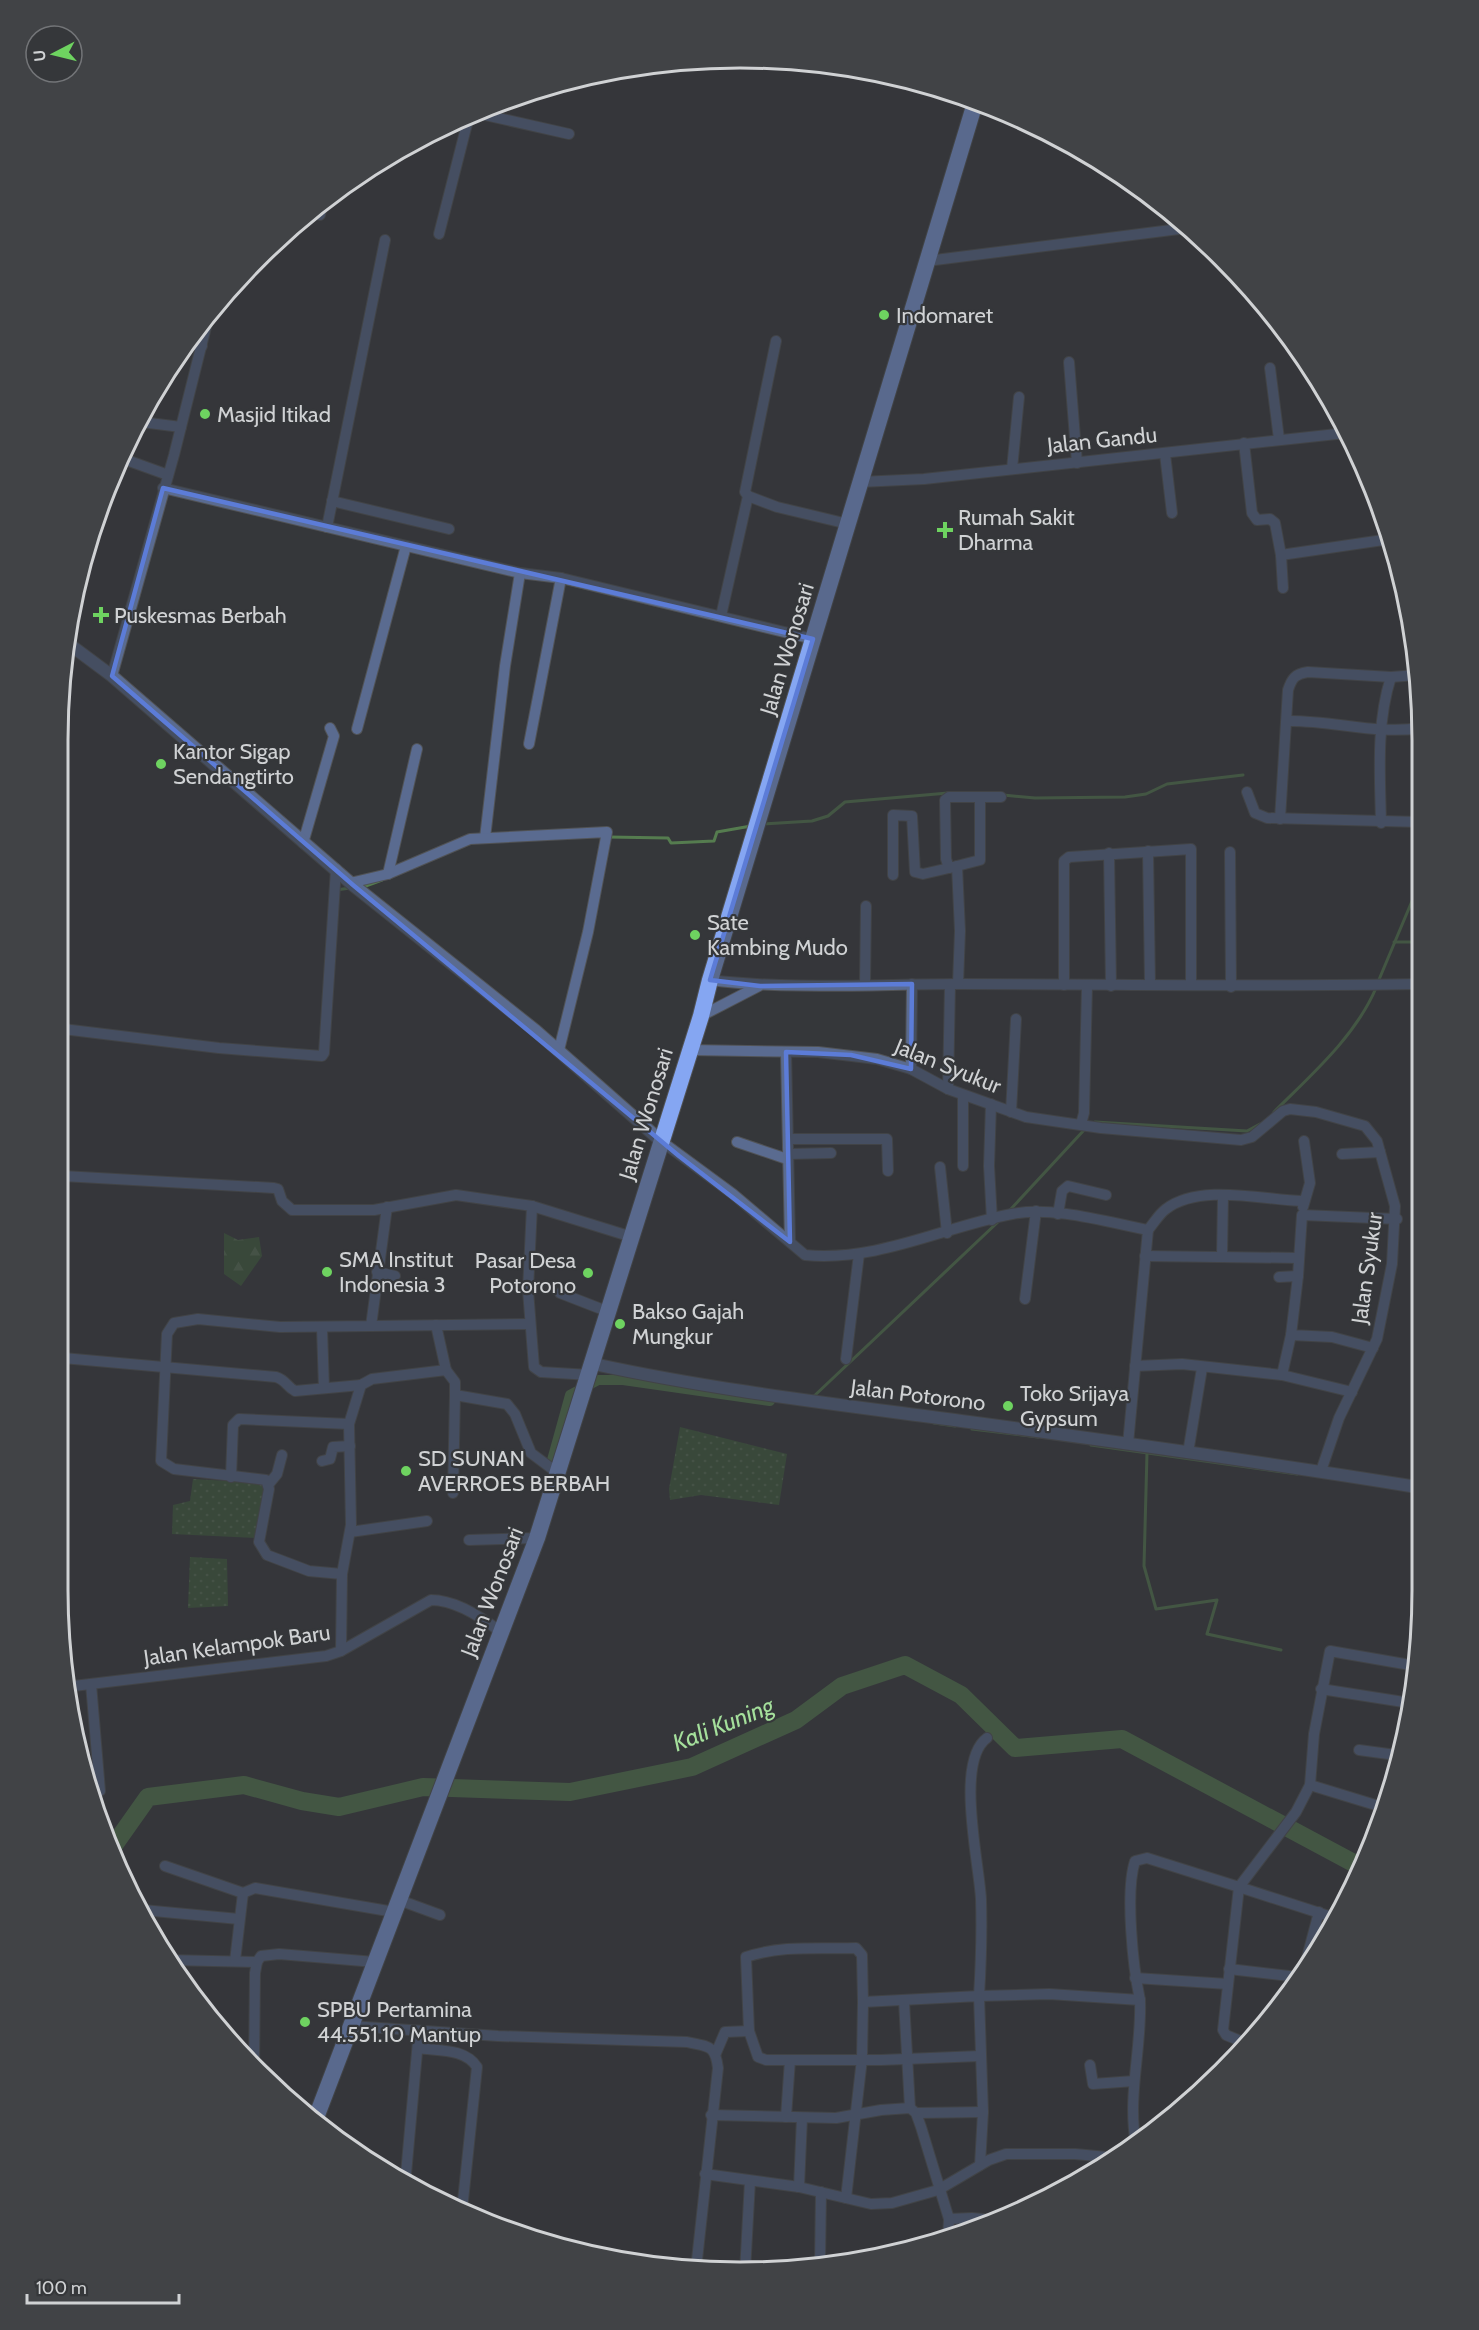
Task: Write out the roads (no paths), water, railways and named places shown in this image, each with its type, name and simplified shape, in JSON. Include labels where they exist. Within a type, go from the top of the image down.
[{"type":"highway","name":"Jalan Wonosari","points":[[318,2114],[502,1633],[559,1474],[688,1050],[701,1016],[973,110]]},
{"type":"street","points":[[490,116],[569,134]]},
{"type":"street","points":[[440,234],[467,126]]},
{"type":"street","points":[[927,261],[1177,229]]},
{"type":"street","points":[[327,527],[385,240]]},
{"type":"street","points":[[112,676],[205,331]]},
{"type":"street","points":[[776,341],[745,492],[748,496],[777,507],[848,524]]},
{"type":"street","points":[[195,345],[202,346]]},
{"type":"street","points":[[1069,362],[1077,462]]},
{"type":"street","points":[[1270,368],[1279,439]]},
{"type":"street","points":[[1012,469],[1019,397]]},
{"type":"street","points":[[147,423],[181,427]]},
{"type":"street","name":"Jalan Gandu","points":[[860,483],[1165,454],[1337,434]]},
{"type":"street","points":[[1244,443],[1252,513],[1257,520],[1270,519],[1275,523],[1281,555],[1283,588]]},
{"type":"street","points":[[1165,454],[1172,513]]},
{"type":"street","points":[[128,461],[168,475]]},
{"type":"street","points":[[164,488],[520,573],[561,578],[813,639]]},
{"type":"street","points":[[721,616],[748,496]]},
{"type":"street","points":[[332,501],[449,529]]},
{"type":"street","points":[[1281,555],[1381,540]]},
{"type":"street","points":[[357,729],[406,546]]},
{"type":"street","points":[[485,838],[505,666],[520,573]]},
{"type":"street","points":[[529,744],[561,578]]},
{"type":"street","points":[[74,648],[112,676],[350,883],[559,1050],[661,1141],[733,1194],[805,1256],[859,1254],[947,1233],[1011,1214],[1036,1211],[1148,1230]]},
{"type":"street","points":[[1280,819],[1288,690],[1292,679],[1298,674],[1408,676]]},
{"type":"street","points":[[1381,823],[1382,728],[1386,692],[1391,677]]},
{"type":"street","points":[[1287,721],[1325,722],[1348,727],[1382,728],[1398,732],[1412,730]]},
{"type":"street","points":[[303,843],[334,736],[330,728]]},
{"type":"street","points":[[388,874],[417,749]]},
{"type":"street","points":[[1247,792],[1256,813],[1267,818],[1412,822]]},
{"type":"street","points":[[948,1089],[954,984],[960,932],[946,798],[1001,797]]},
{"type":"street","points":[[893,875],[893,815],[912,816],[915,872],[923,874],[980,860],[980,798]]},
{"type":"street","points":[[350,883],[388,874],[470,839],[606,832],[607,839],[559,1050]]},
{"type":"street","points":[[1064,986],[1064,861],[1069,857],[1109,853],[1191,849],[1191,985]]},
{"type":"street","points":[[1148,852],[1150,985]]},
{"type":"street","points":[[1230,852],[1231,987]]},
{"type":"street","points":[[1109,853],[1111,986]]},
{"type":"street","points":[[68,1030],[219,1048],[322,1056],[336,869]]},
{"type":"street","points":[[865,984],[866,906]]},
{"type":"street","points":[[710,980],[760,986],[954,984],[1231,987],[1412,984]]},
{"type":"street","points":[[911,1069],[912,984]]},
{"type":"street","points":[[701,1016],[760,986]]},
{"type":"street","points":[[1082,1124],[1087,986]]},
{"type":"street","points":[[1011,1112],[1016,1019]]},
{"type":"street","name":"Jalan Syukur","points":[[688,1050],[851,1054],[911,1069],[948,1089],[1026,1117],[1101,1128],[1241,1140],[1262,1131],[1283,1111],[1296,1108],[1365,1126],[1377,1141],[1397,1219],[1388,1294],[1373,1348],[1339,1418],[1321,1471]]},
{"type":"street","points":[[786,1052],[790,1242]]},
{"type":"street","points":[[963,1095],[963,1166]]},
{"type":"street","points":[[991,1104],[989,1166],[995,1219]]},
{"type":"street","points":[[788,1139],[886,1139],[888,1171]]},
{"type":"street","points":[[1282,1375],[1291,1335],[1303,1201],[1309,1192],[1310,1183],[1304,1141]]},
{"type":"street","points":[[737,1142],[788,1157],[831,1153]]},
{"type":"street","points":[[1342,1154],[1380,1152]]},
{"type":"street","points":[[940,1167],[947,1233]]},
{"type":"street","points":[[68,1176],[274,1188],[278,1189],[286,1207],[292,1210],[374,1210],[456,1195],[532,1206],[632,1238]]},
{"type":"street","points":[[1058,1214],[1062,1191],[1068,1186],[1106,1195]]},
{"type":"street","points":[[1128,1444],[1148,1230],[1165,1210],[1176,1203],[1223,1195],[1303,1201]]},
{"type":"street","points":[[1222,1257],[1223,1195]]},
{"type":"street","points":[[532,1206],[528,1290],[536,1370],[589,1378]]},
{"type":"street","points":[[371,1326],[387,1207]]},
{"type":"street","points":[[1025,1299],[1036,1211]]},
{"type":"street","points":[[1302,1215],[1397,1219]]},
{"type":"street","points":[[846,1359],[859,1254]]},
{"type":"street","points":[[1145,1256],[1299,1258]]},
{"type":"street","points":[[377,1272],[395,1276]]},
{"type":"street","points":[[1279,1277],[1298,1276]]},
{"type":"street","points":[[560,1293],[609,1312]]},
{"type":"street","points":[[342,1574],[309,1571],[267,1555],[259,1542],[270,1489],[266,1480],[174,1469],[161,1461],[167,1334],[174,1323],[183,1320],[322,1328],[530,1324]]},
{"type":"street","points":[[436,1325],[446,1370],[455,1382],[453,1493]]},
{"type":"street","points":[[322,1328],[324,1388]]},
{"type":"street","points":[[1291,1335],[1332,1337],[1373,1348]]},
{"type":"street","points":[[68,1358],[166,1368],[221,1370],[276,1377],[285,1381],[289,1388],[295,1391],[361,1385],[372,1378],[446,1370]]},
{"type":"street","points":[[1136,1366],[1182,1364],[1282,1375],[1352,1392]]},
{"type":"street","points":[[1188,1454],[1202,1368]]},
{"type":"street","name":"Jalan Potorono","points":[[589,1378],[716,1389],[1128,1444],[1412,1485]]},
{"type":"street","points":[[341,1651],[342,1574],[351,1532],[349,1424],[361,1385]]},
{"type":"street","points":[[455,1395],[507,1404],[515,1414],[531,1453],[559,1474]]},
{"type":"street","points":[[231,1477],[233,1425],[239,1419],[349,1424]]},
{"type":"street","points":[[322,1461],[330,1459],[333,1447],[350,1446]]},
{"type":"street","points":[[268,1485],[277,1474],[282,1455]]},
{"type":"street","points":[[351,1532],[427,1521]]},
{"type":"street","points":[[469,1540],[537,1538]]},
{"type":"street","name":"Jalan Kelampok Baru","points":[[74,1686],[326,1656],[341,1651],[431,1600],[441,1600],[471,1612],[502,1633]]},
{"type":"street","points":[[1239,2041],[1226,2036],[1223,2030],[1239,1887],[1294,1815],[1310,1785],[1314,1734],[1330,1651],[1407,1664]]},
{"type":"street","points":[[91,1684],[100,1791]]},
{"type":"street","points":[[1322,1689],[1402,1702]]},
{"type":"street","points":[[981,2165],[983,2112],[979,1996],[981,1906],[971,1804],[974,1757],[979,1744],[987,1738]]},
{"type":"street","points":[[1359,1750],[1391,1754]]},
{"type":"street","points":[[1310,1785],[1377,1805]]},
{"type":"street","points":[[1136,2133],[1134,2080],[1138,2053],[1140,2000],[1135,1978],[1131,1881],[1135,1861],[1147,1858],[1327,1915]]},
{"type":"street","points":[[165,1866],[243,1893],[255,1888],[397,1906],[440,1915]]},
{"type":"street","points":[[235,1961],[243,1893]]},
{"type":"street","points":[[150,1911],[239,1919]]},
{"type":"street","points":[[1310,1945],[1318,1912]]},
{"type":"street","points":[[846,2198],[862,2059],[862,1955],[856,1948],[766,1950],[746,1957],[749,2031],[755,2052],[762,2060],[862,2059],[908,2060],[980,2056]]},
{"type":"street","points":[[254,2056],[257,1962],[261,1956],[268,1954],[375,1962]]},
{"type":"street","points":[[179,1960],[257,1962]]},
{"type":"street","points":[[1229,1969],[1290,1976]]},
{"type":"street","points":[[1135,1978],[1228,1984]]},
{"type":"street","points":[[863,2002],[1049,1994],[1140,2000]]},
{"type":"street","points":[[904,2001],[913,2111],[938,2190],[947,2207],[948,2229]]},
{"type":"street","points":[[351,2026],[687,2042],[712,2048],[716,2053]]},
{"type":"street","points":[[406,2174],[420,2031]]},
{"type":"street","points":[[697,2261],[711,2115],[718,2068],[716,2053],[725,2032],[749,2031]]},
{"type":"street","points":[[418,2049],[463,2054],[472,2059],[477,2067],[463,2202]]},
{"type":"street","points":[[786,2118],[790,2060]]},
{"type":"street","points":[[1089,2065],[1093,2084],[1134,2080]]},
{"type":"street","points":[[711,2115],[802,2118],[857,2116],[881,2110],[983,2112]]},
{"type":"street","points":[[799,2187],[802,2118]]},
{"type":"street","points":[[705,2174],[799,2187],[871,2204],[892,2203],[938,2190],[981,2165],[1006,2154],[1101,2156]]},
{"type":"street","points":[[746,2262],[750,2181]]},
{"type":"street","points":[[820,2258],[821,2192]]},
{"type":"street","points":[[949,2219],[968,2222]]},
{"type":"waterway","points":[[1003,795],[1035,798],[1125,797],[1146,794],[1167,784],[1243,775]]},
{"type":"waterway","points":[[763,824],[812,821],[828,816],[845,802],[948,793]]},
{"type":"waterway","points":[[609,837],[668,838],[671,843],[714,841],[717,832],[751,826]]},
{"type":"waterway","points":[[363,887],[382,880]]},
{"type":"waterway","points":[[336,890],[350,888]]},
{"type":"waterway","points":[[1378,982],[1412,901]]},
{"type":"waterway","points":[[1394,942],[1412,942]]},
{"type":"waterway","points":[[1274,1112],[1331,1055],[1356,1023],[1376,988]]},
{"type":"waterway","points":[[1095,1122],[1247,1131],[1260,1124]]},
{"type":"waterway","points":[[1010,1210],[1085,1129]]},
{"type":"waterway","points":[[812,1398],[999,1221]]},
{"type":"waterway","points":[[552,1460],[570,1395],[598,1380],[623,1380],[770,1401]]},
{"type":"waterway","points":[[934,1423],[955,1426]]},
{"type":"waterway","points":[[972,1429],[1038,1437]]},
{"type":"waterway","points":[[1091,1445],[1297,1474]]},
{"type":"waterway","points":[[1147,1453],[1144,1566],[1156,1609],[1217,1600],[1207,1634],[1281,1650]]},
{"type":"waterway","name":"Kali Kuning","points":[[117,1842],[148,1797],[244,1785],[302,1801],[339,1807],[423,1787],[570,1792],[692,1767],[796,1720],[842,1686],[905,1665],[961,1695],[1015,1748],[1122,1739],[1353,1863]]},
{"type":"place","name":"Indomaret","points":[[884,315]]},
{"type":"place","name":"Masjid Itikad","points":[[205,414]]},
{"type":"place","name":"Rumah Sakit Dharma","points":[[945,530]]},
{"type":"place","name":"Puskesmas Berbah","points":[[101,615]]},
{"type":"place","name":"Kantor Sigap Sendangtirto","points":[[161,764]]},
{"type":"place","name":"Sate Kambing Mudo","points":[[695,935]]},
{"type":"place","name":"SMA Institut Indonesia 3","points":[[327,1272]]},
{"type":"place","name":"Pasar Desa Potorono","points":[[588,1273]]},
{"type":"place","name":"Bakso Gajah Mungkur","points":[[620,1324]]},
{"type":"place","name":"Toko Srijaya Gypsum","points":[[1008,1406]]},
{"type":"place","name":"SD SUNAN AVERROES BERBAH","points":[[406,1471]]},
{"type":"place","name":"SPBU Pertamina 44.551.10 Mantup","points":[[305,2022]]}]
